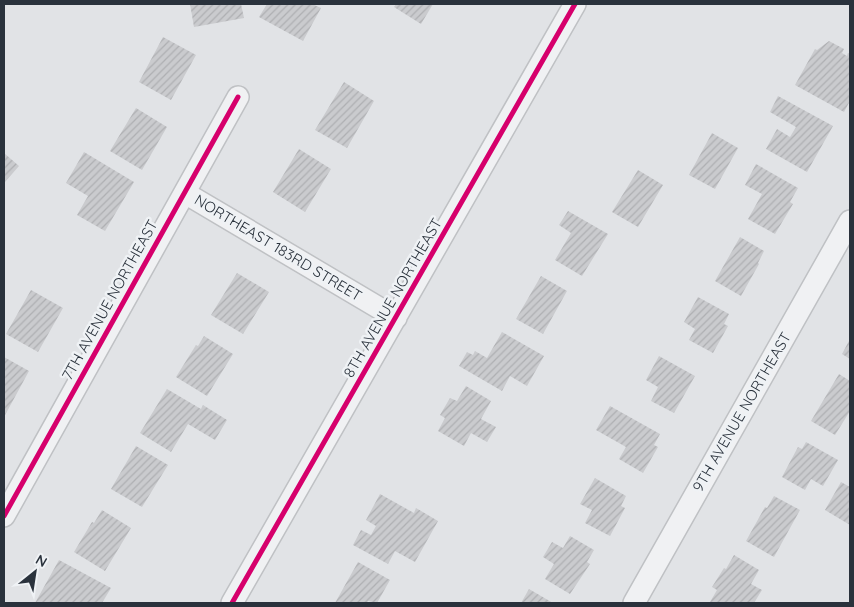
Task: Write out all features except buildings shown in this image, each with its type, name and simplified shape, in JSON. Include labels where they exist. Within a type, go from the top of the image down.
[{"type":"street","name":"8TH AVENUE NORTHEAST","points":[[232,603],[575,4]]},
{"type":"street","name":"7TH AVENUE NORTHEAST","points":[[4,516],[238,97]]},
{"type":"street","name":"NORTHEAST 183RD STREET","points":[[185,193],[396,318]]},
{"type":"street","name":"9TH AVENUE NORTHEAST","points":[[634,603],[850,221]]},
{"type":"cycle path","points":[[232,603],[575,4]]},
{"type":"cycle path","points":[[4,516],[238,97]]}]
